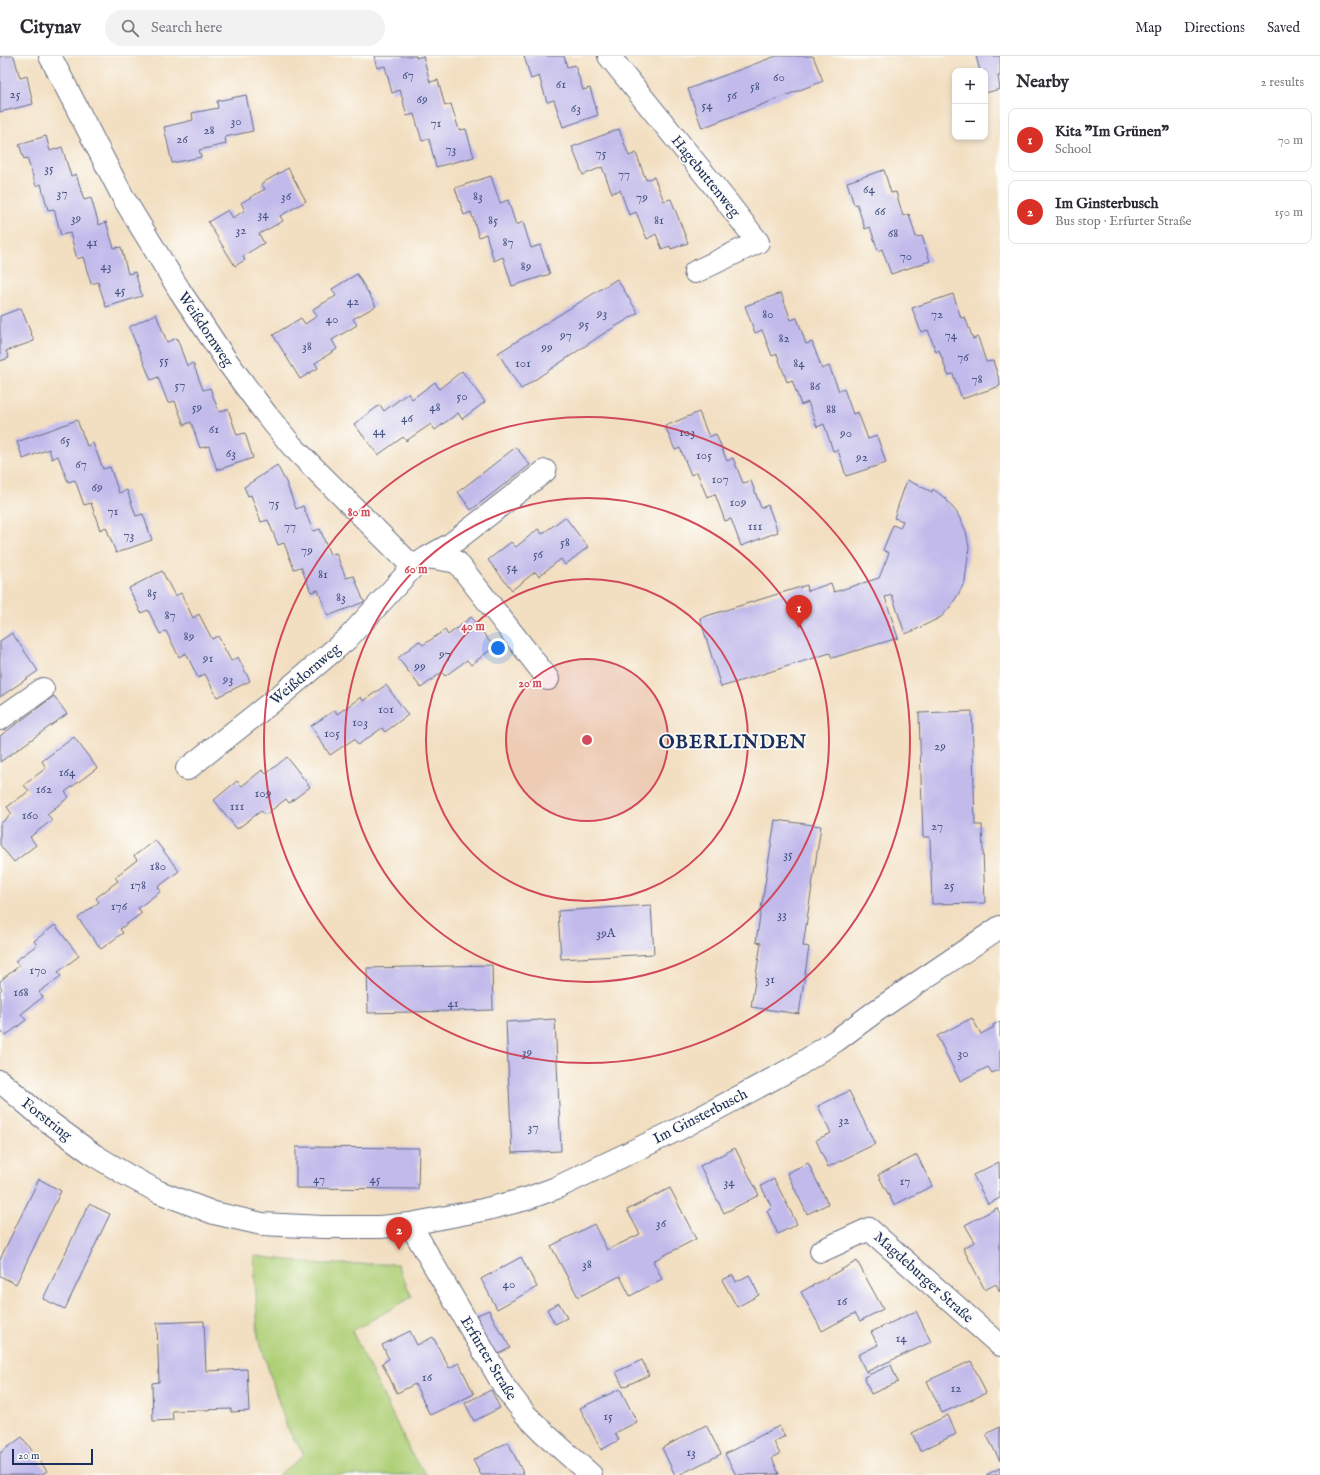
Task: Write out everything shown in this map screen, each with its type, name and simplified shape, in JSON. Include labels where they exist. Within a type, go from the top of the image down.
[{"type":"street","name":"Weißdornweg","points":[[50,56],[124,199],[180,291],[226,360],[292,446],[420,562],[347,639],[282,694],[187,769]]},
{"type":"street","name":"Hagebuttenweg","points":[[609,56],[758,242],[696,272]]},
{"type":"street","points":[[420,562],[450,544],[545,471]]},
{"type":"street","points":[[420,562],[457,562],[548,680]]},
{"type":"street","points":[[0,719],[43,689]]},
{"type":"street","name":"Im Ginsterbusch","points":[[94,1155],[159,1192],[214,1213],[262,1224],[323,1227],[380,1227],[410,1224],[483,1210],[526,1199],[556,1188],[679,1128],[796,1066],[837,1040],[876,1011],[1000,927]]},
{"type":"street","name":"Forstring","points":[[0,1082],[41,1116],[94,1155]]},
{"type":"street","name":"Erfurter Straße","points":[[410,1224],[505,1388],[525,1414],[591,1475]]},
{"type":"street","name":"Magdeburger Straße","points":[[821,1251],[870,1229],[1000,1345]]},
{"type":"green space","points":[[254,1256],[322,1264],[397,1264],[412,1297],[352,1331],[412,1455],[427,1475],[278,1475],[304,1455],[287,1428],[258,1336]]},
{"type":"building","points":[[0,56],[14,56],[20,78],[27,76],[33,104],[0,112]]},
{"type":"building","points":[[374,56],[416,56],[416,58],[423,56],[430,82],[438,80],[445,106],[451,104],[459,130],[466,129],[474,157],[436,167],[429,139],[422,141],[414,114],[407,116],[400,90],[392,93],[385,66],[377,68]]},
{"type":"building","points":[[524,56],[564,56],[567,67],[575,65],[583,90],[590,88],[598,115],[563,127],[554,100],[547,102],[539,76],[531,79]]},
{"type":"building","points":[[776,56],[813,56],[823,81],[702,128],[688,89]]},
{"type":"building","points":[[976,56],[1000,56],[1000,76],[998,76],[1000,89],[988,92],[988,68],[979,68]]},
{"type":"building","points":[[246,95],[253,131],[225,137],[226,144],[199,150],[201,157],[172,163],[164,127],[193,120],[192,113],[218,108],[217,101]]},
{"type":"building","points":[[619,129],[629,156],[636,153],[646,180],[654,177],[664,201],[671,199],[688,243],[671,249],[670,246],[662,249],[656,234],[647,239],[636,212],[629,215],[620,190],[612,193],[602,167],[583,175],[572,147]]},
{"type":"building","points":[[46,136],[50,151],[62,147],[71,176],[76,174],[84,200],[91,198],[99,225],[106,222],[114,248],[121,247],[128,274],[135,272],[142,296],[106,307],[98,282],[91,284],[83,257],[77,259],[70,233],[61,235],[54,209],[48,210],[41,184],[36,186],[27,158],[24,159],[19,144]]},
{"type":"building","points":[[288,168],[306,201],[280,216],[283,221],[259,234],[264,243],[243,256],[245,260],[235,266],[208,222],[228,210],[233,218],[245,210],[241,203],[265,189],[261,184]]},
{"type":"building","points":[[884,170],[891,193],[896,192],[903,216],[909,214],[916,237],[922,236],[930,261],[891,274],[882,249],[878,251],[870,227],[865,229],[857,204],[854,205],[847,182]]},
{"type":"building","points":[[491,176],[500,203],[508,200],[516,225],[523,222],[531,248],[540,245],[550,274],[512,286],[503,257],[494,261],[486,234],[479,237],[471,212],[464,215],[455,188]]},
{"type":"building","points":[[357,274],[376,306],[353,319],[357,325],[332,340],[337,349],[315,363],[318,368],[300,379],[273,335],[301,318],[305,324],[317,316],[313,309],[336,296],[332,289]]},
{"type":"building","points":[[617,279],[638,313],[603,334],[521,389],[498,353]]},
{"type":"building","points":[[781,293],[791,320],[797,318],[806,344],[812,342],[822,369],[829,366],[839,391],[844,389],[853,414],[858,412],[868,439],[877,436],[886,463],[846,476],[838,450],[833,451],[824,424],[817,427],[808,402],[801,405],[792,380],[787,382],[777,354],[772,356],[762,330],[755,333],[745,306]]},
{"type":"building","points":[[953,294],[961,318],[965,317],[973,339],[978,337],[986,362],[993,361],[1000,382],[1000,386],[962,399],[953,374],[948,375],[939,350],[936,352],[928,330],[921,332],[912,308]]},
{"type":"building","points":[[21,308],[34,341],[6,351],[9,358],[0,361],[0,316]]},
{"type":"building","points":[[156,314],[167,342],[177,338],[187,366],[193,363],[203,390],[210,388],[219,412],[228,409],[237,435],[245,433],[253,458],[217,470],[209,446],[200,448],[191,422],[184,425],[175,401],[168,403],[158,377],[151,380],[129,327]]},
{"type":"building","points":[[462,371],[485,402],[462,419],[458,413],[435,430],[431,424],[406,441],[403,437],[378,455],[354,424],[380,405],[384,411],[408,393],[412,399],[435,382],[439,389]]},
{"type":"building","points":[[699,412],[709,437],[716,434],[727,461],[733,458],[743,483],[751,481],[761,508],[768,505],[778,532],[741,546],[731,519],[725,521],[715,494],[707,497],[697,472],[691,475],[680,448],[675,450],[665,426]]},
{"type":"building","points":[[77,420],[87,446],[93,443],[103,469],[110,467],[119,493],[127,490],[136,516],[143,514],[152,540],[116,553],[106,527],[100,530],[91,503],[84,505],[75,480],[68,482],[58,456],[52,459],[49,449],[23,459],[17,442]]},
{"type":"building","points":[[516,447],[530,465],[471,510],[458,492]]},
{"type":"building","points":[[277,465],[286,482],[296,509],[303,506],[313,531],[320,529],[330,555],[336,553],[346,578],[354,576],[364,602],[328,616],[318,590],[311,592],[301,567],[294,569],[284,543],[278,545],[268,520],[261,522],[251,495],[248,496],[244,487]]},
{"type":"building","points":[[907,480],[932,492],[933,489],[945,498],[957,513],[966,531],[969,547],[965,581],[950,607],[941,617],[905,634],[892,595],[885,597],[898,638],[832,658],[830,653],[721,687],[700,618],[807,585],[808,591],[831,583],[834,592],[879,578],[889,553],[883,550],[893,525],[900,528],[903,521],[894,518]]},
{"type":"building","points":[[565,517],[588,547],[565,565],[561,559],[539,576],[535,572],[512,590],[488,560],[511,542],[516,547],[538,529],[542,534]]},
{"type":"building","points":[[162,571],[175,596],[181,593],[193,618],[199,614],[212,639],[218,636],[231,661],[238,657],[250,681],[217,697],[205,674],[198,678],[186,653],[179,657],[166,631],[160,634],[148,610],[141,613],[129,588]]},
{"type":"building","points":[[471,617],[494,647],[471,665],[467,660],[445,676],[442,672],[421,688],[398,658],[419,641],[423,645],[445,630],[448,635]]},
{"type":"building","points":[[12,633],[38,671],[0,697],[0,641]]},
{"type":"building","points":[[386,685],[408,715],[385,732],[382,728],[358,745],[354,739],[330,755],[311,726],[335,710],[337,714],[361,697],[363,701]]},
{"type":"building","points":[[54,696],[67,714],[0,762],[0,736]]},
{"type":"building","points":[[972,711],[975,825],[982,825],[985,903],[932,904],[930,837],[923,837],[919,713]]},
{"type":"building","points":[[74,737],[97,768],[65,792],[69,797],[47,814],[52,820],[30,837],[36,845],[14,862],[0,845],[0,824],[12,814],[7,807],[29,791],[24,785],[46,768],[42,761]]},
{"type":"building","points":[[287,757],[310,787],[289,803],[286,799],[265,815],[261,811],[237,829],[214,800],[237,781],[242,786],[262,770],[266,774]]},
{"type":"building","points":[[775,820],[821,826],[803,946],[809,947],[799,1014],[751,1007],[761,943],[756,942]]},
{"type":"building","points":[[155,840],[179,871],[158,887],[161,891],[138,908],[142,913],[120,929],[123,933],[101,949],[78,918],[99,902],[96,898],[118,881],[115,877],[137,860],[134,856]]},
{"type":"building","points":[[651,905],[654,954],[561,959],[558,911]]},
{"type":"building","points":[[55,925],[79,956],[58,972],[61,976],[39,992],[43,997],[21,1014],[26,1020],[5,1036],[0,1030],[0,991],[2,989],[0,986],[0,981],[19,966],[15,961],[37,945],[34,941]]},
{"type":"building","points":[[492,965],[493,1010],[368,1013],[367,968]]},
{"type":"building","points":[[972,1018],[981,1034],[994,1027],[993,1025],[1000,1021],[1000,1069],[992,1073],[988,1067],[960,1081],[937,1036]]},
{"type":"building","points":[[555,1019],[561,1151],[512,1153],[506,1022]]},
{"type":"building","points":[[849,1091],[875,1144],[828,1167],[816,1140],[831,1133],[818,1106]]},
{"type":"building","points":[[296,1147],[419,1148],[418,1189],[296,1188]]},
{"type":"building","points":[[735,1148],[759,1195],[724,1213],[700,1166]]},
{"type":"building","points":[[917,1155],[932,1186],[894,1205],[878,1175]]},
{"type":"building","points":[[999,1162],[1000,1198],[988,1204],[973,1175]]},
{"type":"building","points":[[808,1163],[828,1204],[807,1214],[787,1173]]},
{"type":"building","points":[[39,1179],[61,1191],[16,1284],[0,1276],[0,1259]]},
{"type":"building","points":[[774,1179],[797,1224],[778,1234],[767,1211],[772,1208],[761,1186]]},
{"type":"building","points":[[670,1188],[696,1239],[653,1261],[662,1279],[630,1296],[620,1276],[578,1297],[551,1246],[594,1224],[607,1250],[640,1234],[627,1210]]},
{"type":"building","points":[[89,1204],[110,1214],[65,1309],[43,1299]]},
{"type":"building","points":[[997,1208],[1000,1214],[1000,1292],[996,1284],[985,1290],[963,1248],[975,1242],[965,1225]]},
{"type":"building","points":[[521,1257],[537,1287],[497,1309],[481,1279]]},
{"type":"building","points":[[857,1261],[883,1309],[860,1321],[855,1313],[822,1331],[801,1292]]},
{"type":"building","points":[[733,1275],[736,1282],[749,1275],[759,1295],[737,1307],[722,1280]]},
{"type":"building","points":[[559,1303],[567,1318],[555,1324],[547,1309]]},
{"type":"building","points":[[489,1310],[510,1348],[494,1356],[473,1317]]},
{"type":"building","points":[[916,1311],[931,1342],[866,1372],[858,1355],[878,1345],[871,1332]]},
{"type":"building","points":[[204,1321],[206,1371],[247,1369],[249,1411],[231,1412],[231,1409],[172,1411],[173,1420],[153,1421],[152,1383],[159,1382],[157,1323]]},
{"type":"building","points":[[410,1331],[417,1345],[433,1337],[449,1368],[459,1363],[474,1394],[430,1415],[415,1384],[397,1393],[382,1363],[389,1359],[382,1345]]},
{"type":"building","points":[[642,1360],[649,1375],[623,1387],[616,1372]]},
{"type":"building","points":[[971,1361],[986,1393],[942,1413],[927,1381]]},
{"type":"building","points":[[891,1365],[898,1382],[871,1394],[864,1377]]},
{"type":"building","points":[[620,1389],[637,1422],[615,1433],[619,1440],[601,1450],[580,1408]]},
{"type":"building","points":[[491,1390],[500,1408],[474,1421],[465,1403]]},
{"type":"building","points":[[948,1415],[956,1434],[920,1451],[912,1433]]},
{"type":"building","points":[[706,1425],[721,1454],[679,1475],[675,1475],[662,1448]]},
{"type":"building","points":[[779,1426],[785,1436],[774,1442],[780,1454],[772,1458],[779,1474],[736,1475],[725,1454]]},
{"type":"building","points":[[1000,1427],[1000,1461],[986,1434]]},
{"type":"building","points":[[22,1437],[47,1471],[41,1475],[0,1475],[0,1453]]},
{"type":"building","points":[[508,1442],[524,1475],[481,1475],[473,1460]]},
{"type":"building","points":[[1000,1468],[1000,1475],[986,1475]]},
{"type":"place","name":"Kita \"Im Grünen\"","points":[[799,628]]},
{"type":"place","name":"Im Ginsterbusch","points":[[399,1250]]},
{"type":"district","name":"OBERLINDEN","points":[[733,741]]}]
